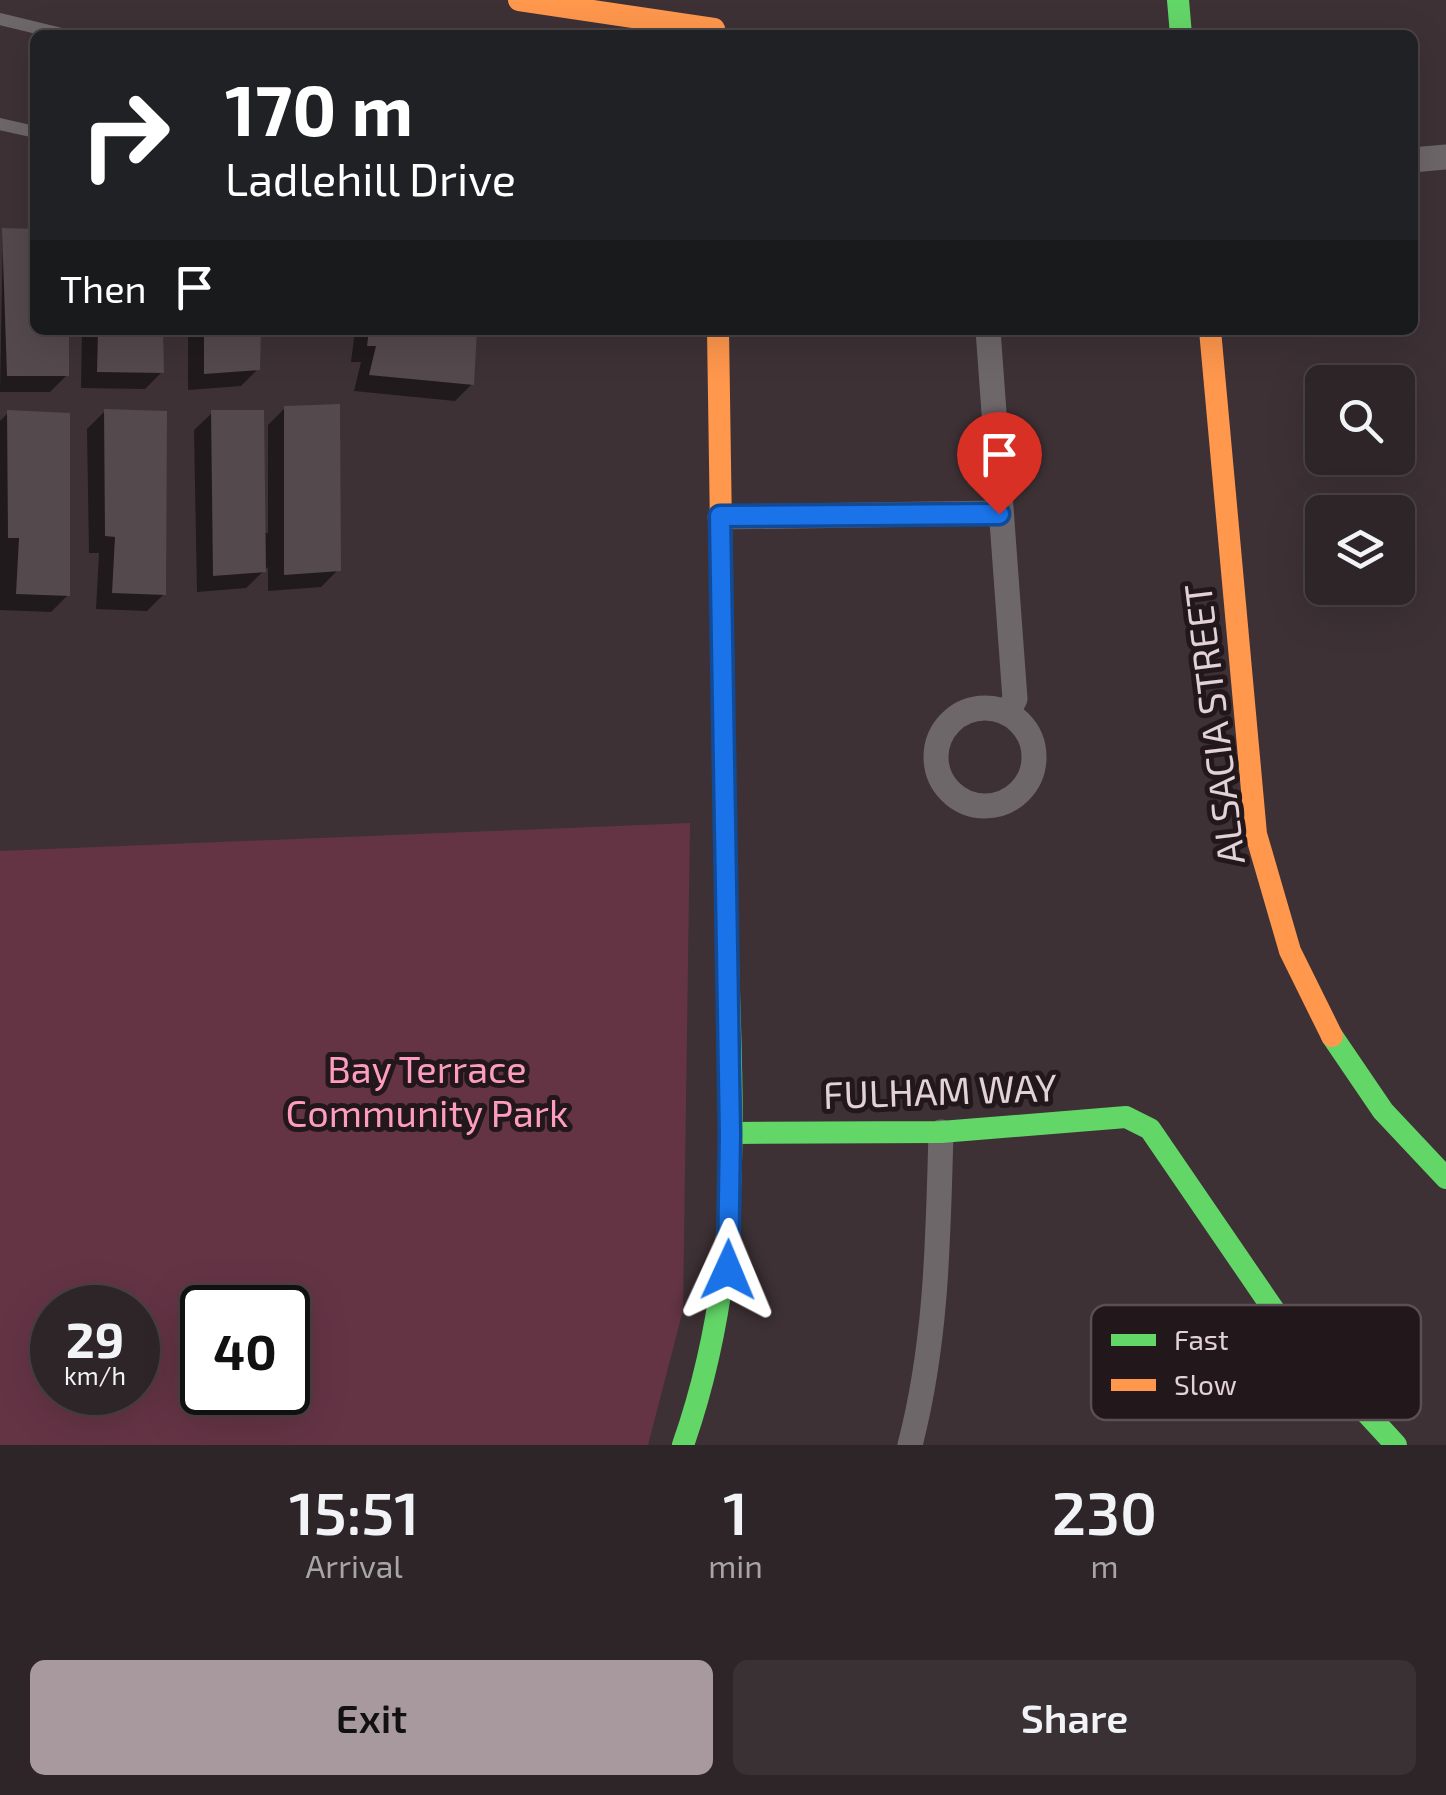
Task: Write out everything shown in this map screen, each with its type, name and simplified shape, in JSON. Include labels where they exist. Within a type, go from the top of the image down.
[{"type":"street","points":[[518,0],[702,30]]},
{"type":"street","points":[[712,0],[714,30]]},
{"type":"street","points":[[1178,0],[1181,30]]},
{"type":"street","points":[[1418,160],[1446,158]]},
{"type":"street","points":[[683,1445],[700,1405],[728,1270],[730,1134],[718,335]]},
{"type":"street","points":[[988,335],[1015,699],[1007,713]]},
{"type":"street","name":"ALSACIA STREET","points":[[1210,335],[1256,834],[1290,951],[1329,1032],[1383,1111],[1446,1178]]},
{"type":"street","points":[[720,516],[999,514]]},
{"type":"street","name":"FULHAM WAY","points":[[730,1134],[941,1132],[1126,1117],[1150,1128],[1270,1305]]},
{"type":"street","points":[[910,1445],[924,1388],[937,1294],[941,1132]]},
{"type":"street","name":"FULHAM WAY","points":[[1373,1420],[1396,1445]]},
{"type":"lane","points":[[0,19],[45,30]]},
{"type":"lane","points":[[0,124],[30,131]]},
{"type":"green space","name":"Bay Terrace Community Park","points":[[690,823],[683,1310],[648,1445],[0,1445],[0,851]]},
{"type":"building","points":[[2,228],[30,229],[30,335],[69,335],[69,376],[7,376]]},
{"type":"building","points":[[98,335],[163,335],[164,373],[97,372]]},
{"type":"building","points":[[204,335],[261,335],[260,370],[204,374]]},
{"type":"building","points":[[368,335],[477,335],[474,385],[369,375],[376,346],[367,346]]},
{"type":"building","points":[[340,404],[341,571],[284,575],[284,406]]},
{"type":"building","points":[[104,409],[167,411],[166,595],[112,593],[115,537],[105,536]]},
{"type":"building","points":[[7,410],[70,413],[70,596],[16,594],[19,538],[8,538]]},
{"type":"building","points":[[211,410],[264,410],[266,572],[213,576]]},
{"type":"traffic: fast","points":[[1178,0],[1181,30]]},
{"type":"traffic: fast","points":[[683,1445],[717,1315],[725,1252],[732,1124],[727,926]]},
{"type":"traffic: fast","points":[[1332,1036],[1383,1111],[1446,1178]]},
{"type":"traffic: fast","points":[[730,1133],[941,1132],[1126,1117],[1150,1129],[1270,1305]]},
{"type":"traffic: fast","points":[[1373,1420],[1396,1445]]},
{"type":"traffic: slow","points":[[519,0],[714,29]]},
{"type":"traffic: slow","points":[[718,335],[727,926]]},
{"type":"traffic: slow","points":[[1210,335],[1256,834],[1290,951],[1332,1036]]},
{"type":"route","points":[[728,1270],[730,1134],[720,516],[999,514]]}]
